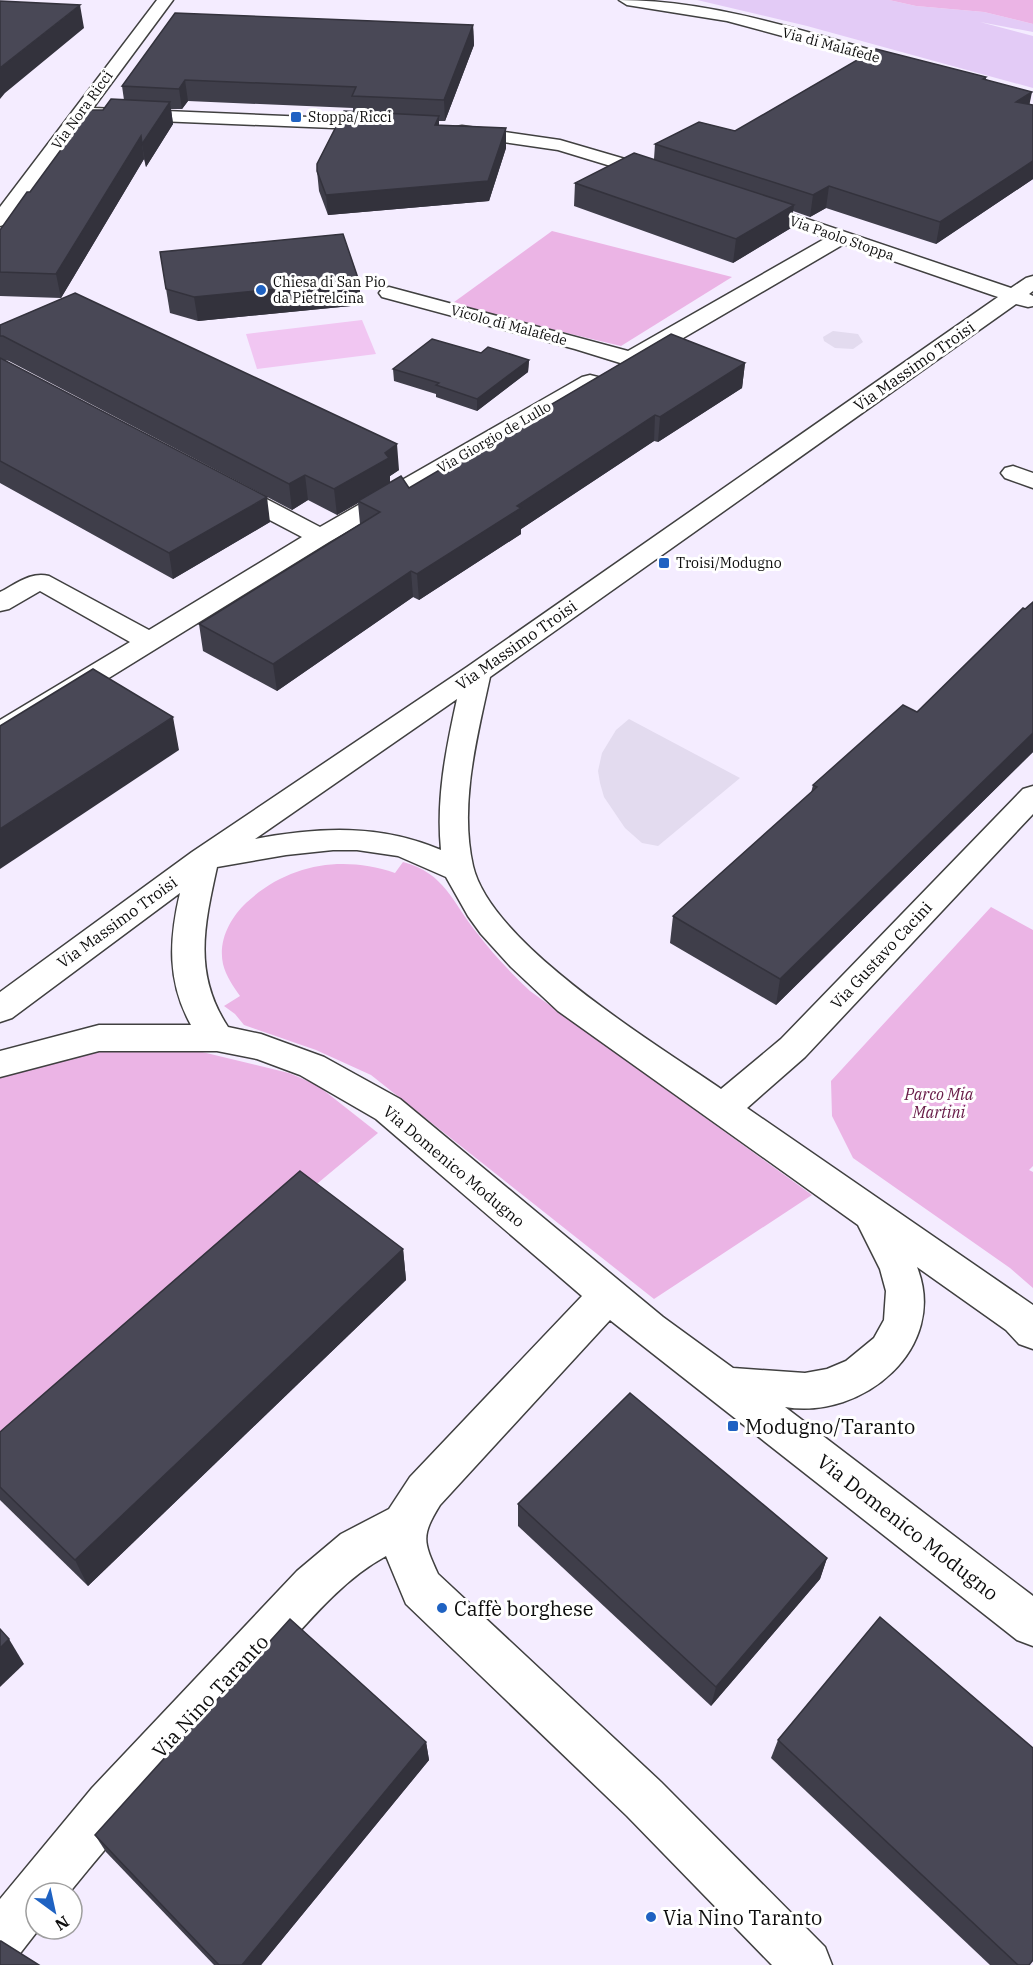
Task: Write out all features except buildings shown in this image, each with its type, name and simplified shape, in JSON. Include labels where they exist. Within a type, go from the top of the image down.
[{"type":"street","name":"Via Nora Ricci","points":[[0,220],[165,0]]},
{"type":"street","name":"Via di Malafede","points":[[627,0],[728,17],[925,70]]},
{"type":"street","points":[[80,113],[405,126]]},
{"type":"street","points":[[440,128],[561,145],[678,181]]},
{"type":"street","name":"Via Paolo Stoppa","points":[[732,200],[1023,299]]},
{"type":"street","name":"Via Giorgio de Lullo","points":[[0,733],[320,537],[841,238]]},
{"type":"street","name":"Via Massimo Troisi","points":[[0,1009],[203,860],[1023,299],[1033,282]]},
{"type":"street","name":"Vicolo di Malafede","points":[[388,293],[583,344],[630,359]]},
{"type":"street","points":[[206,477],[320,537]]},
{"type":"street","points":[[0,603],[40,581],[149,641]]},
{"type":"street","points":[[477,673],[461,748],[452,821],[458,870],[480,909],[522,961],[570,1002],[1020,1318],[1033,1332]]},
{"type":"street","name":"Via Gustavo Cacini","points":[[723,1108],[794,1048],[970,859],[1033,796]]},
{"type":"street","points":[[217,1038],[202,1019],[187,976],[188,932],[203,860],[280,845],[368,840],[403,847],[458,870]]},
{"type":"street","name":"Via Domenico Modugno","points":[[0,1064],[99,1038],[217,1038],[261,1047],[312,1066],[388,1109],[648,1329],[726,1386],[1033,1624]]},
{"type":"street","points":[[726,1386],[766,1386],[809,1391],[853,1378],[881,1359],[902,1330],[906,1301],[900,1270],[870,1212]]},
{"type":"street","points":[[608,1295],[425,1491],[404,1524],[405,1549],[422,1589],[644,1799],[807,1965]]},
{"type":"street","name":"Via Nino Taranto","points":[[46,1881],[109,1805],[313,1586],[356,1549],[404,1524]]},
{"type":"street","name":"Via Nino Taranto","points":[[0,1938],[24,1908]]},
{"type":"shaded area","points":[[697,0],[889,0],[916,6],[984,12],[1033,24],[1033,32],[980,22],[1033,36],[1033,88],[807,26]]},
{"type":"shaded area","points":[[362,320],[376,354],[257,369],[246,334]]},
{"type":"shaded area","points":[[833,331],[858,334],[863,342],[853,349],[835,348],[824,341],[823,337]]},
{"type":"shaded area","points":[[629,719],[740,778],[658,846],[642,843],[625,828],[604,797],[600,783],[598,771],[602,753],[616,730]]},
{"type":"green space","points":[[889,0],[1033,0],[1033,24],[984,12],[916,6]]},
{"type":"green space","points":[[552,231],[732,277],[621,346],[450,305]]},
{"type":"green space","points":[[403,862],[429,873],[438,881],[489,948],[530,991],[812,1195],[654,1299],[371,1075],[316,1050],[244,1025],[224,1006],[240,996],[223,964],[224,939],[235,916],[262,890],[280,879],[316,867],[336,864],[355,865],[395,873]]},
{"type":"green space","name":"Parco Mia Martini","points":[[991,907],[1033,930],[1033,1166],[1029,1170],[1033,1172],[1033,1288],[1010,1268],[853,1158],[832,1116],[831,1081]]},
{"type":"green space","points":[[96,1050],[198,1051],[289,1073],[317,1085],[378,1133],[0,1448],[0,1074]]},
{"type":"place","name":"Stoppa/Ricci","points":[[296,117]]},
{"type":"place","name":"Chiesa di San Pio da Pietrelcina","points":[[261,290]]},
{"type":"place","name":"Troisi/Modugno","points":[[664,563]]},
{"type":"place","name":"Modugno/Taranto","points":[[733,1426]]},
{"type":"place","name":"Caffè borghese","points":[[442,1608]]},
{"type":"place","name":"Via Nino Taranto","points":[[651,1917]]}]
